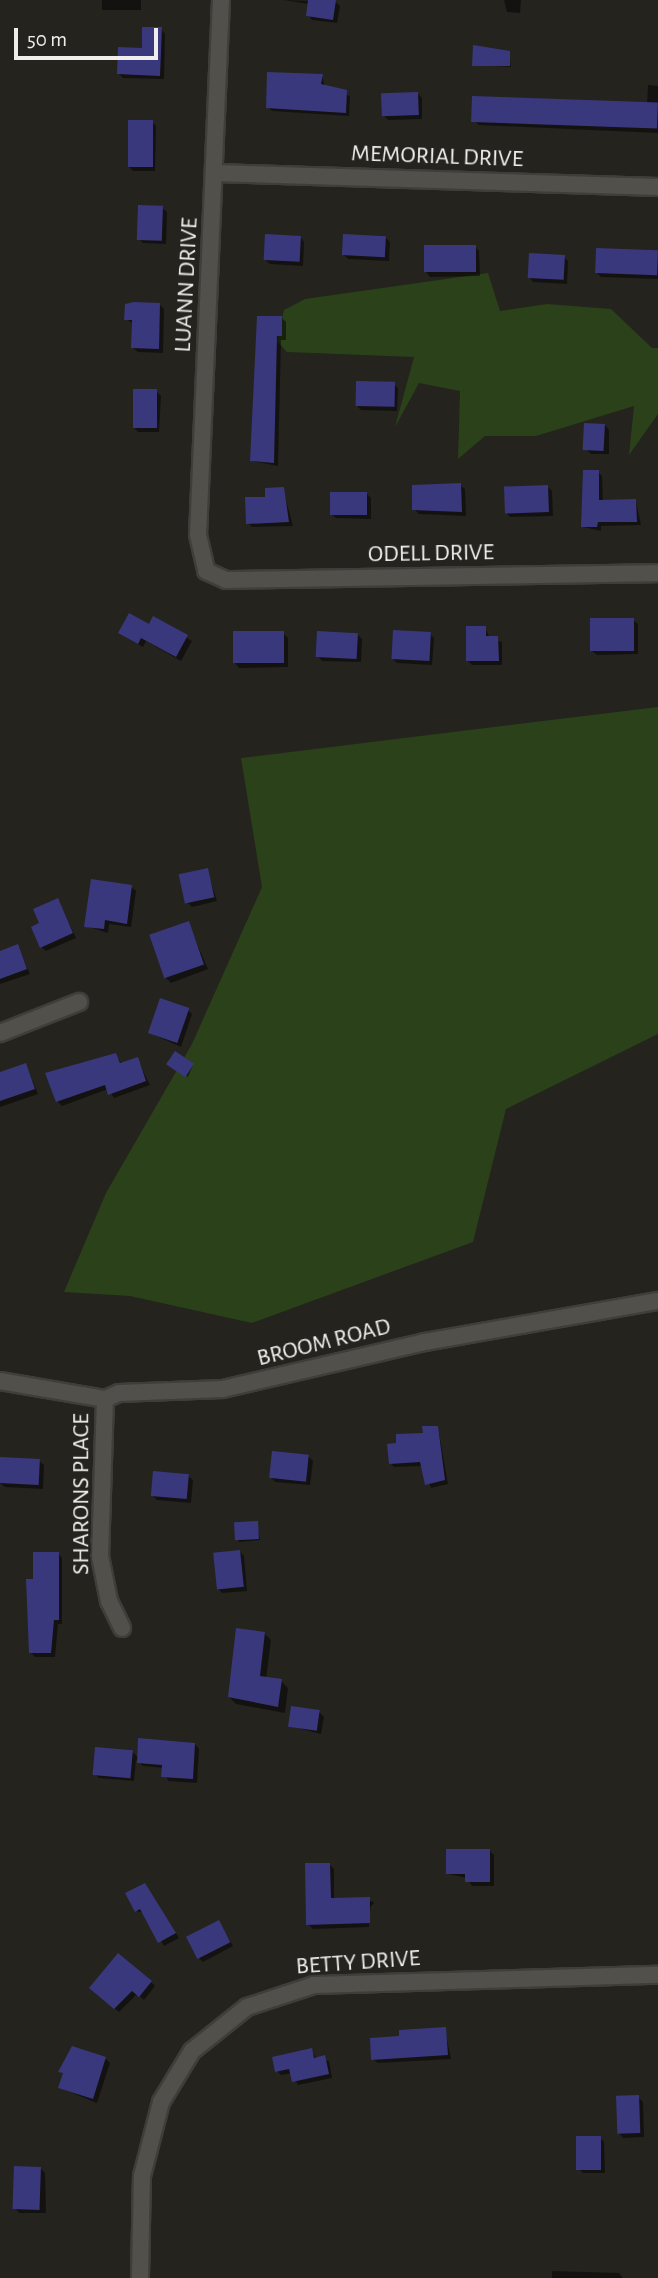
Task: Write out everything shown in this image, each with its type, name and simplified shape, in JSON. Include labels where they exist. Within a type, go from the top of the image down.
[{"type":"street","name":"LUANN DRIVE","points":[[206,572],[198,535],[216,173],[221,0]]},
{"type":"street","name":"MEMORIAL DRIVE","points":[[216,173],[658,187]]},
{"type":"street","name":"ODELL DRIVE","points":[[206,572],[226,580],[658,573]]},
{"type":"street","points":[[0,1032],[79,1002]]},
{"type":"street","name":"BROOM ROAD","points":[[0,1381],[105,1399],[118,1393],[188,1392],[259,1383],[425,1342],[658,1301]]},
{"type":"street","name":"SHARONS PLACE","points":[[105,1399],[100,1556],[109,1601],[122,1628]]},
{"type":"street","name":"BETTY DRIVE","points":[[139,2278],[142,2176],[160,2102],[192,2051],[247,2007],[314,1985],[658,1975]]},
{"type":"green space","points":[[488,273],[500,311],[547,304],[611,309],[652,348],[658,348],[658,414],[629,455],[634,406],[536,436],[485,436],[458,459],[460,391],[419,383],[395,427],[414,357],[287,352],[277,341],[284,310],[305,299]]},
{"type":"green space","points":[[658,707],[658,1034],[506,1109],[473,1242],[252,1323],[130,1296],[64,1292],[106,1193],[192,1044],[262,887],[241,758]]},
{"type":"building","points":[[308,0],[336,0],[333,20],[306,16]]},
{"type":"building","points":[[142,27],[162,27],[160,76],[117,74],[118,47],[142,48]]},
{"type":"building","points":[[473,45],[510,51],[510,66],[472,66]]},
{"type":"building","points":[[267,72],[323,74],[321,84],[347,90],[346,113],[266,108]]},
{"type":"building","points":[[418,92],[419,115],[382,116],[381,93]]},
{"type":"building","points":[[472,96],[658,102],[657,128],[471,122]]},
{"type":"building","points":[[128,120],[153,120],[153,167],[128,167]]},
{"type":"building","points":[[138,205],[163,206],[162,241],[137,240]]},
{"type":"building","points":[[265,234],[301,236],[300,262],[264,260]]},
{"type":"building","points":[[343,234],[386,236],[385,257],[342,255]]},
{"type":"building","points":[[424,245],[476,245],[476,272],[424,272]]},
{"type":"building","points":[[596,248],[658,250],[657,275],[595,273]]},
{"type":"building","points":[[529,253],[565,255],[564,280],[528,278]]},
{"type":"building","points":[[160,303],[159,349],[131,348],[132,320],[124,320],[125,304]]},
{"type":"building","points":[[257,316],[282,316],[282,336],[277,336],[274,463],[250,461]]},
{"type":"building","points":[[356,381],[395,382],[395,407],[356,406]]},
{"type":"building","points":[[133,389],[157,389],[157,428],[133,428]]},
{"type":"building","points":[[584,423],[605,424],[604,451],[583,450]]},
{"type":"building","points":[[583,470],[599,470],[599,500],[636,499],[637,522],[598,522],[597,527],[581,527]]},
{"type":"building","points":[[461,483],[462,512],[412,510],[412,485]]},
{"type":"building","points":[[548,485],[549,512],[505,514],[504,487]]},
{"type":"building","points":[[284,487],[289,522],[246,524],[245,497],[265,497],[265,488]]},
{"type":"building","points":[[330,492],[367,492],[367,515],[330,515]]},
{"type":"building","points":[[129,613],[149,624],[153,616],[188,635],[176,657],[141,638],[138,644],[118,633]]},
{"type":"building","points":[[590,618],[634,618],[634,651],[590,651]]},
{"type":"building","points":[[466,626],[486,626],[486,636],[498,636],[499,661],[466,661]]},
{"type":"building","points":[[393,630],[431,632],[429,661],[391,659]]},
{"type":"building","points":[[233,631],[284,631],[284,663],[233,663]]},
{"type":"building","points":[[317,631],[358,633],[357,659],[316,657]]},
{"type":"building","points":[[208,868],[214,897],[185,904],[179,874]]},
{"type":"building","points":[[91,879],[132,885],[127,924],[105,920],[104,929],[84,927]]},
{"type":"building","points":[[58,898],[73,933],[40,948],[31,927],[39,923],[33,909]]},
{"type":"building","points":[[189,921],[204,964],[164,978],[149,935]]},
{"type":"building","points":[[18,944],[27,969],[0,979],[0,951]]},
{"type":"building","points":[[160,998],[189,1008],[177,1043],[148,1033]]},
{"type":"building","points":[[175,1051],[194,1064],[185,1077],[166,1064]]},
{"type":"building","points":[[116,1053],[120,1063],[138,1057],[146,1081],[108,1095],[105,1085],[56,1102],[45,1073]]},
{"type":"building","points":[[26,1063],[35,1089],[0,1101],[0,1072]]},
{"type":"building","points":[[422,1426],[438,1426],[445,1480],[425,1485],[420,1462],[389,1464],[387,1444],[396,1443],[396,1434],[423,1433]]},
{"type":"building","points":[[272,1451],[309,1455],[306,1482],[269,1478]]},
{"type":"building","points":[[0,1457],[40,1459],[39,1485],[0,1483]]},
{"type":"building","points":[[153,1471],[189,1474],[187,1499],[151,1496]]},
{"type":"building","points":[[258,1521],[259,1539],[235,1540],[234,1522]]},
{"type":"building","points":[[240,1550],[244,1587],[217,1590],[213,1553]]},
{"type":"building","points":[[33,1552],[59,1552],[59,1620],[54,1620],[51,1653],[29,1653],[26,1579],[33,1579]]},
{"type":"building","points":[[236,1628],[265,1632],[260,1676],[282,1679],[278,1707],[228,1697]]},
{"type":"building","points":[[291,1706],[320,1710],[317,1731],[288,1727]]},
{"type":"building","points":[[138,1738],[195,1743],[193,1779],[161,1777],[162,1765],[137,1763]]},
{"type":"building","points":[[95,1747],[133,1750],[130,1778],[93,1775]]},
{"type":"building","points":[[446,1849],[490,1849],[490,1882],[465,1882],[465,1874],[446,1874]]},
{"type":"building","points":[[305,1863],[330,1863],[331,1898],[370,1897],[370,1923],[306,1925]]},
{"type":"building","points":[[145,1883],[176,1933],[158,1943],[140,1909],[135,1912],[125,1893]]},
{"type":"building","points":[[219,1920],[230,1942],[197,1959],[186,1937]]},
{"type":"building","points":[[118,1953],[152,1981],[139,1997],[132,1991],[114,2009],[89,1988]]},
{"type":"building","points":[[446,2027],[448,2055],[371,2060],[370,2038],[399,2036],[399,2030]]},
{"type":"building","points":[[72,2046],[106,2057],[93,2099],[58,2088],[63,2073],[58,2072]]},
{"type":"building","points":[[312,2048],[314,2058],[325,2055],[329,2074],[292,2082],[289,2069],[275,2072],[272,2057]]},
{"type":"building","points":[[639,2095],[640,2133],[617,2134],[616,2096]]},
{"type":"building","points":[[576,2136],[601,2136],[601,2170],[576,2170]]},
{"type":"building","points":[[14,2166],[41,2167],[39,2210],[12,2209]]}]
